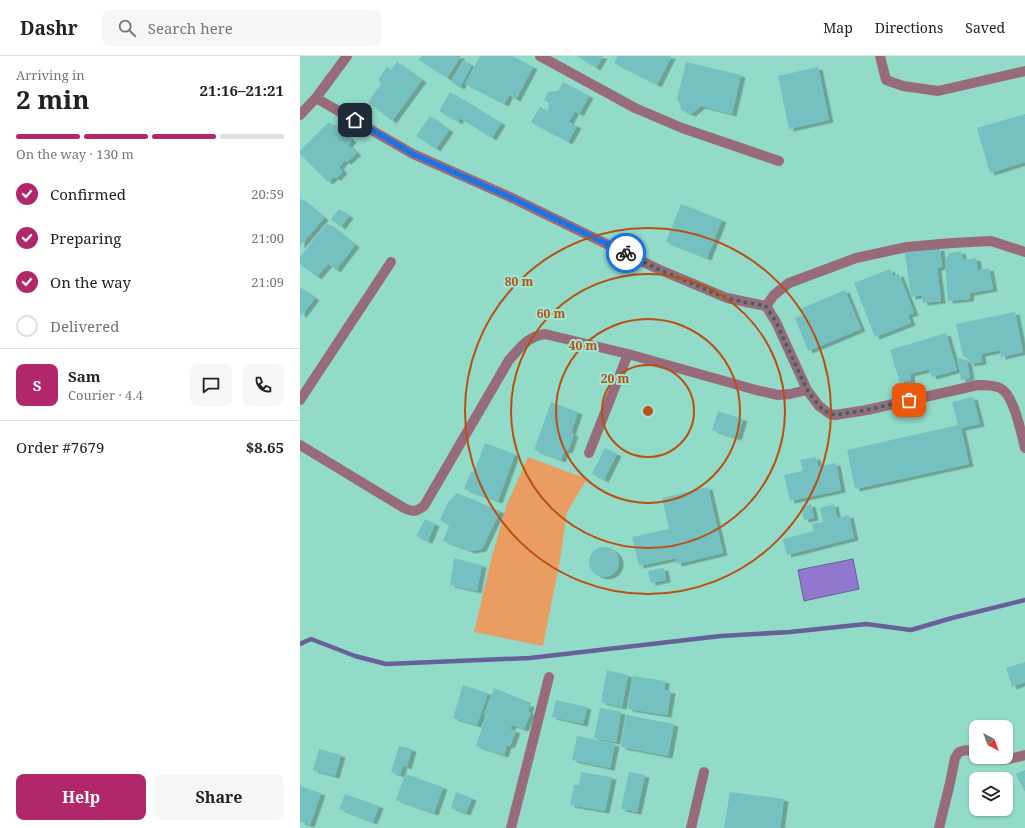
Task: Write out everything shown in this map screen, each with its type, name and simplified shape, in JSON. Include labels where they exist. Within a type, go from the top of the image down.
[{"type":"street","points":[[300,115],[316,98],[346,56]]},
{"type":"street","points":[[540,56],[635,108],[682,128],[779,161]]},
{"type":"street","points":[[880,56],[886,80],[902,86],[922,90],[938,91],[1025,71]]},
{"type":"street","points":[[316,98],[413,154],[510,197],[658,269],[727,298],[766,306],[776,322],[807,390],[822,409],[835,415],[867,410],[950,390],[978,385],[992,386],[1001,388],[1007,393],[1011,401],[1025,448]]},
{"type":"street","points":[[766,306],[774,295],[790,283],[856,258],[907,247],[991,241],[1025,252]]},
{"type":"street","points":[[300,400],[391,262]]},
{"type":"street","points":[[300,445],[404,508],[412,511],[418,511],[424,506],[509,360],[525,342],[537,335],[544,334],[628,354],[778,395],[807,390]]},
{"type":"street","points":[[589,452],[628,354]]},
{"type":"street","points":[[511,828],[549,677]]},
{"type":"street","points":[[939,828],[955,758],[959,752],[966,750],[969,751]]},
{"type":"street","points":[[1013,759],[1025,756]]},
{"type":"street","points":[[691,828],[704,772]]},
{"type":"shaded area","points":[[528,457],[587,479],[567,512],[560,560],[543,646],[474,632],[492,556],[507,504]]},
{"type":"shaded area","points":[[853,559],[859,589],[804,601],[798,570]]},
{"type":"building","points":[[422,56],[461,56],[447,78],[419,60]]},
{"type":"building","points":[[480,56],[512,56],[533,67],[516,99],[509,95],[504,104],[465,84]]},
{"type":"building","points":[[577,56],[603,56],[596,68]]},
{"type":"building","points":[[618,56],[671,57],[657,85],[614,63]]},
{"type":"building","points":[[463,60],[472,65],[460,87],[451,82]]},
{"type":"building","points":[[397,62],[422,80],[392,121],[368,102],[381,84],[378,80],[387,67],[391,70]]},
{"type":"building","points":[[686,62],[741,75],[732,114],[701,106],[691,114],[681,110],[677,99]]},
{"type":"building","points":[[818,67],[829,120],[789,129],[778,76]]},
{"type":"building","points":[[563,82],[589,96],[579,114],[575,111],[569,122],[577,126],[568,142],[531,122],[540,107],[548,111],[549,103],[544,100],[548,92],[558,91]]},
{"type":"building","points":[[450,92],[501,123],[492,138],[460,118],[458,122],[439,111]]},
{"type":"building","points":[[1025,114],[1025,162],[990,173],[977,128]]},
{"type":"building","points":[[430,116],[449,130],[436,149],[416,136]]},
{"type":"building","points":[[329,122],[352,140],[348,145],[357,153],[347,162],[344,161],[339,167],[343,171],[337,178],[334,177],[328,182],[300,154],[300,151]]},
{"type":"building","points":[[300,198],[324,218],[300,246]]},
{"type":"building","points":[[681,204],[722,220],[707,258],[666,242]]},
{"type":"building","points":[[339,209],[349,216],[341,227],[331,219]]},
{"type":"building","points":[[327,223],[355,245],[336,270],[328,264],[317,277],[300,264],[300,257]]},
{"type":"building","points":[[940,248],[942,267],[937,268],[941,301],[923,303],[922,295],[911,297],[905,253]]},
{"type":"building","points":[[961,251],[963,260],[976,258],[978,270],[989,268],[993,289],[970,293],[969,299],[948,301],[945,262],[949,253]]},
{"type":"building","points":[[890,269],[893,276],[899,274],[914,313],[908,315],[911,323],[875,337],[854,283]]},
{"type":"building","points":[[300,287],[315,298],[302,315],[300,314]]},
{"type":"building","points":[[845,290],[861,329],[808,351],[795,318],[803,315],[800,309]]},
{"type":"building","points":[[1015,312],[1023,352],[1001,357],[1000,350],[981,354],[982,362],[970,364],[968,358],[963,356],[956,324]]},
{"type":"building","points":[[946,333],[957,370],[932,377],[929,369],[910,374],[911,380],[900,383],[890,350]]},
{"type":"building","points":[[957,358],[967,360],[970,378],[961,380]]},
{"type":"building","points":[[973,397],[980,424],[961,428],[969,464],[855,489],[847,450],[958,425],[952,402]]},
{"type":"building","points":[[551,402],[578,412],[571,433],[574,434],[568,451],[565,450],[561,460],[534,450]]},
{"type":"building","points":[[718,411],[743,419],[737,438],[712,430]]},
{"type":"building","points":[[485,443],[515,454],[498,501],[464,489],[471,471],[474,472]]},
{"type":"building","points":[[605,448],[617,454],[604,480],[592,474]]},
{"type":"building","points":[[816,457],[818,467],[836,463],[841,490],[790,501],[784,475],[803,471],[800,460]]},
{"type":"building","points":[[708,487],[723,553],[677,564],[676,558],[639,566],[632,537],[669,529],[662,498]]},
{"type":"building","points":[[457,493],[500,511],[482,549],[471,551],[443,541],[449,526],[440,520],[448,502]]},
{"type":"building","points":[[811,504],[814,518],[804,520],[801,507]]},
{"type":"building","points":[[834,504],[837,518],[849,515],[854,538],[787,555],[783,539],[814,531],[812,524],[823,522],[820,508]]},
{"type":"building","points":[[425,519],[435,524],[428,541],[416,536]]},
{"type":"building","points":[[604,547],[614,552],[619,562],[614,572],[604,577],[594,572],[589,562],[594,552]]},
{"type":"building","points":[[454,558],[482,565],[477,591],[450,585]]},
{"type":"building","points":[[664,568],[666,580],[651,583],[648,571]]},
{"type":"building","points":[[1025,662],[1025,682],[1012,687],[1006,668]]},
{"type":"building","points":[[607,670],[628,675],[622,707],[601,702]]},
{"type":"building","points":[[633,676],[665,681],[664,690],[671,691],[667,715],[628,709]]},
{"type":"building","points":[[463,685],[488,693],[477,725],[453,718]]},
{"type":"building","points":[[494,688],[526,701],[525,703],[530,705],[528,712],[531,712],[524,729],[512,725],[510,729],[516,731],[510,746],[507,745],[504,755],[476,746],[486,716],[502,721],[484,714]]},
{"type":"building","points":[[556,700],[587,707],[583,724],[552,717]]},
{"type":"building","points":[[600,708],[621,712],[616,742],[594,738]]},
{"type":"building","points":[[626,715],[674,724],[668,756],[621,747]]},
{"type":"building","points":[[577,736],[615,744],[610,768],[572,760]]},
{"type":"building","points":[[399,746],[412,749],[407,767],[403,765],[400,775],[391,772]]},
{"type":"building","points":[[319,749],[341,755],[335,776],[313,770]]},
{"type":"building","points":[[1025,770],[1025,792],[1016,774]]},
{"type":"building","points":[[581,772],[612,777],[605,811],[570,805],[574,785],[579,785]]},
{"type":"building","points":[[629,772],[645,775],[637,812],[621,809]]},
{"type":"building","points":[[405,774],[443,787],[434,813],[396,800]]},
{"type":"building","points":[[300,786],[321,793],[310,825],[300,822]]},
{"type":"building","points":[[456,792],[472,798],[466,813],[451,808]]},
{"type":"building","points":[[730,792],[784,799],[780,828],[724,828]]},
{"type":"building","points":[[345,794],[379,806],[373,822],[339,809]]},
{"type":"waterway","points":[[300,644],[311,639],[355,656],[386,664],[530,658],[721,636],[790,632],[866,624],[911,630],[1025,600]]},
{"type":"way so far","points":[[626,253],[658,269],[721,296],[766,306],[776,322],[807,390],[819,406],[830,414],[835,415],[867,410],[909,400]]},
{"type":"route","points":[[355,120],[413,154],[510,197],[626,253]]}]
